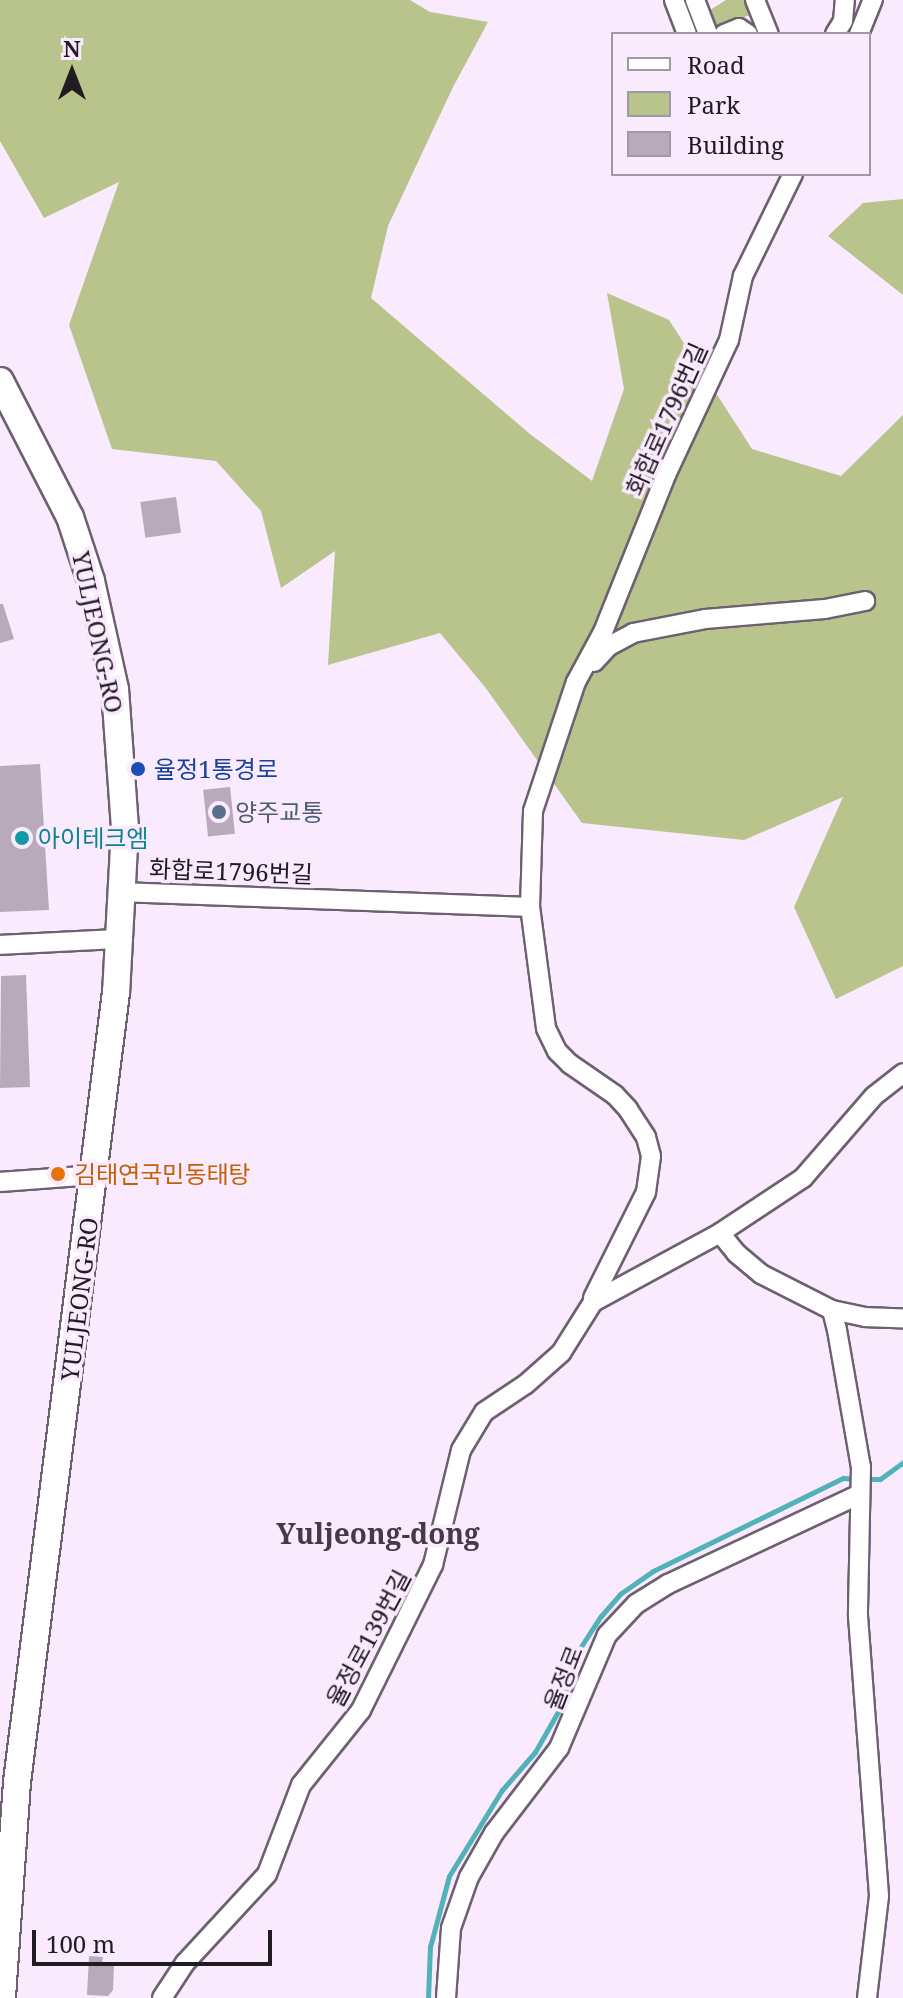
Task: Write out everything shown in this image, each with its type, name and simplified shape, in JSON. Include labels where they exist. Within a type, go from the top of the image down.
[{"type":"main road","name":"YULJEONG-RO","points":[[0,381],[70,517],[91,581],[115,689],[125,828],[116,992],[17,1782],[3,1927],[2,1998]]},
{"type":"street","points":[[674,0],[686,32]]},
{"type":"street","points":[[695,0],[707,32]]},
{"type":"street","points":[[755,0],[768,32]]},
{"type":"street","points":[[836,32],[843,21],[845,0]]},
{"type":"street","points":[[860,32],[873,0]]},
{"type":"street","name":"화합로1796번길","points":[[593,1298],[646,1192],[651,1156],[646,1137],[628,1109],[615,1095],[570,1064],[557,1051],[546,1028],[530,907],[533,811],[576,682],[603,632],[666,475],[729,340],[743,276],[792,176]]},
{"type":"street","name":"화합로1796번길","points":[[576,682],[609,646],[633,633],[705,619],[825,609],[865,601]]},
{"type":"street","name":"화합로1796번길","points":[[121,892],[530,907]]},
{"type":"street","points":[[2,942],[118,939]]},
{"type":"street","name":"율정로139번길","points":[[162,1998],[185,1963],[267,1874],[301,1785],[329,1755],[361,1710],[433,1565],[461,1450],[470,1432],[499,1399],[526,1384],[561,1353],[593,1302],[720,1233],[803,1178],[874,1096],[903,1073]]},
{"type":"street","points":[[0,1182],[95,1175]]},
{"type":"street","points":[[720,1233],[736,1253],[761,1274],[832,1310],[865,1317],[903,1318]]},
{"type":"street","points":[[832,1310],[861,1467],[858,1616],[879,1896],[867,1998]]},
{"type":"street","name":"율정로","points":[[446,1998],[449,1943],[469,1877],[494,1833],[559,1748],[607,1635],[636,1604],[668,1584],[860,1492]]},
{"type":"green space","points":[[0,0],[410,0],[430,12],[488,22],[453,87],[388,226],[371,298],[530,434],[592,481],[624,389],[607,293],[669,320],[752,449],[841,476],[903,415],[903,966],[836,999],[794,907],[843,797],[744,840],[582,823],[485,687],[440,633],[328,665],[335,551],[281,588],[261,511],[216,461],[112,449],[69,325],[119,182],[44,218],[0,141]]},
{"type":"green space","points":[[726,0],[744,0],[750,15],[715,28],[710,10]]},
{"type":"green space","points":[[903,199],[903,295],[828,236],[863,203]]},
{"type":"building","points":[[176,497],[181,533],[145,538],[140,502]]},
{"type":"building","points":[[0,604],[3,604],[14,639],[0,643]]},
{"type":"building","name":"아이테크엠","points":[[40,764],[49,910],[0,912],[0,766]]},
{"type":"building","name":"양주교통","points":[[230,787],[235,834],[208,837],[203,790]]},
{"type":"building","points":[[26,975],[30,1087],[0,1088],[1,976]]},
{"type":"building","points":[[89,1956],[103,1957],[102,1963],[114,1964],[113,1990],[108,1996],[87,1995]]},
{"type":"waterway","points":[[866,1479],[880,1479],[903,1462]]},
{"type":"waterway","points":[[428,1998],[430,1947],[449,1876],[502,1790],[535,1752],[559,1710],[580,1648],[601,1616],[620,1594],[653,1571],[843,1478],[856,1479]]},
{"type":"place","name":"율정1통경로","points":[[138,769]]},
{"type":"place","name":"양주교통","points":[[219,812]]},
{"type":"place","name":"아이테크엠","points":[[22,838]]},
{"type":"place","name":"김태연국민동태탕","points":[[58,1174]]},
{"type":"district","name":"Yuljeong-dong","points":[[378,1533]]}]
